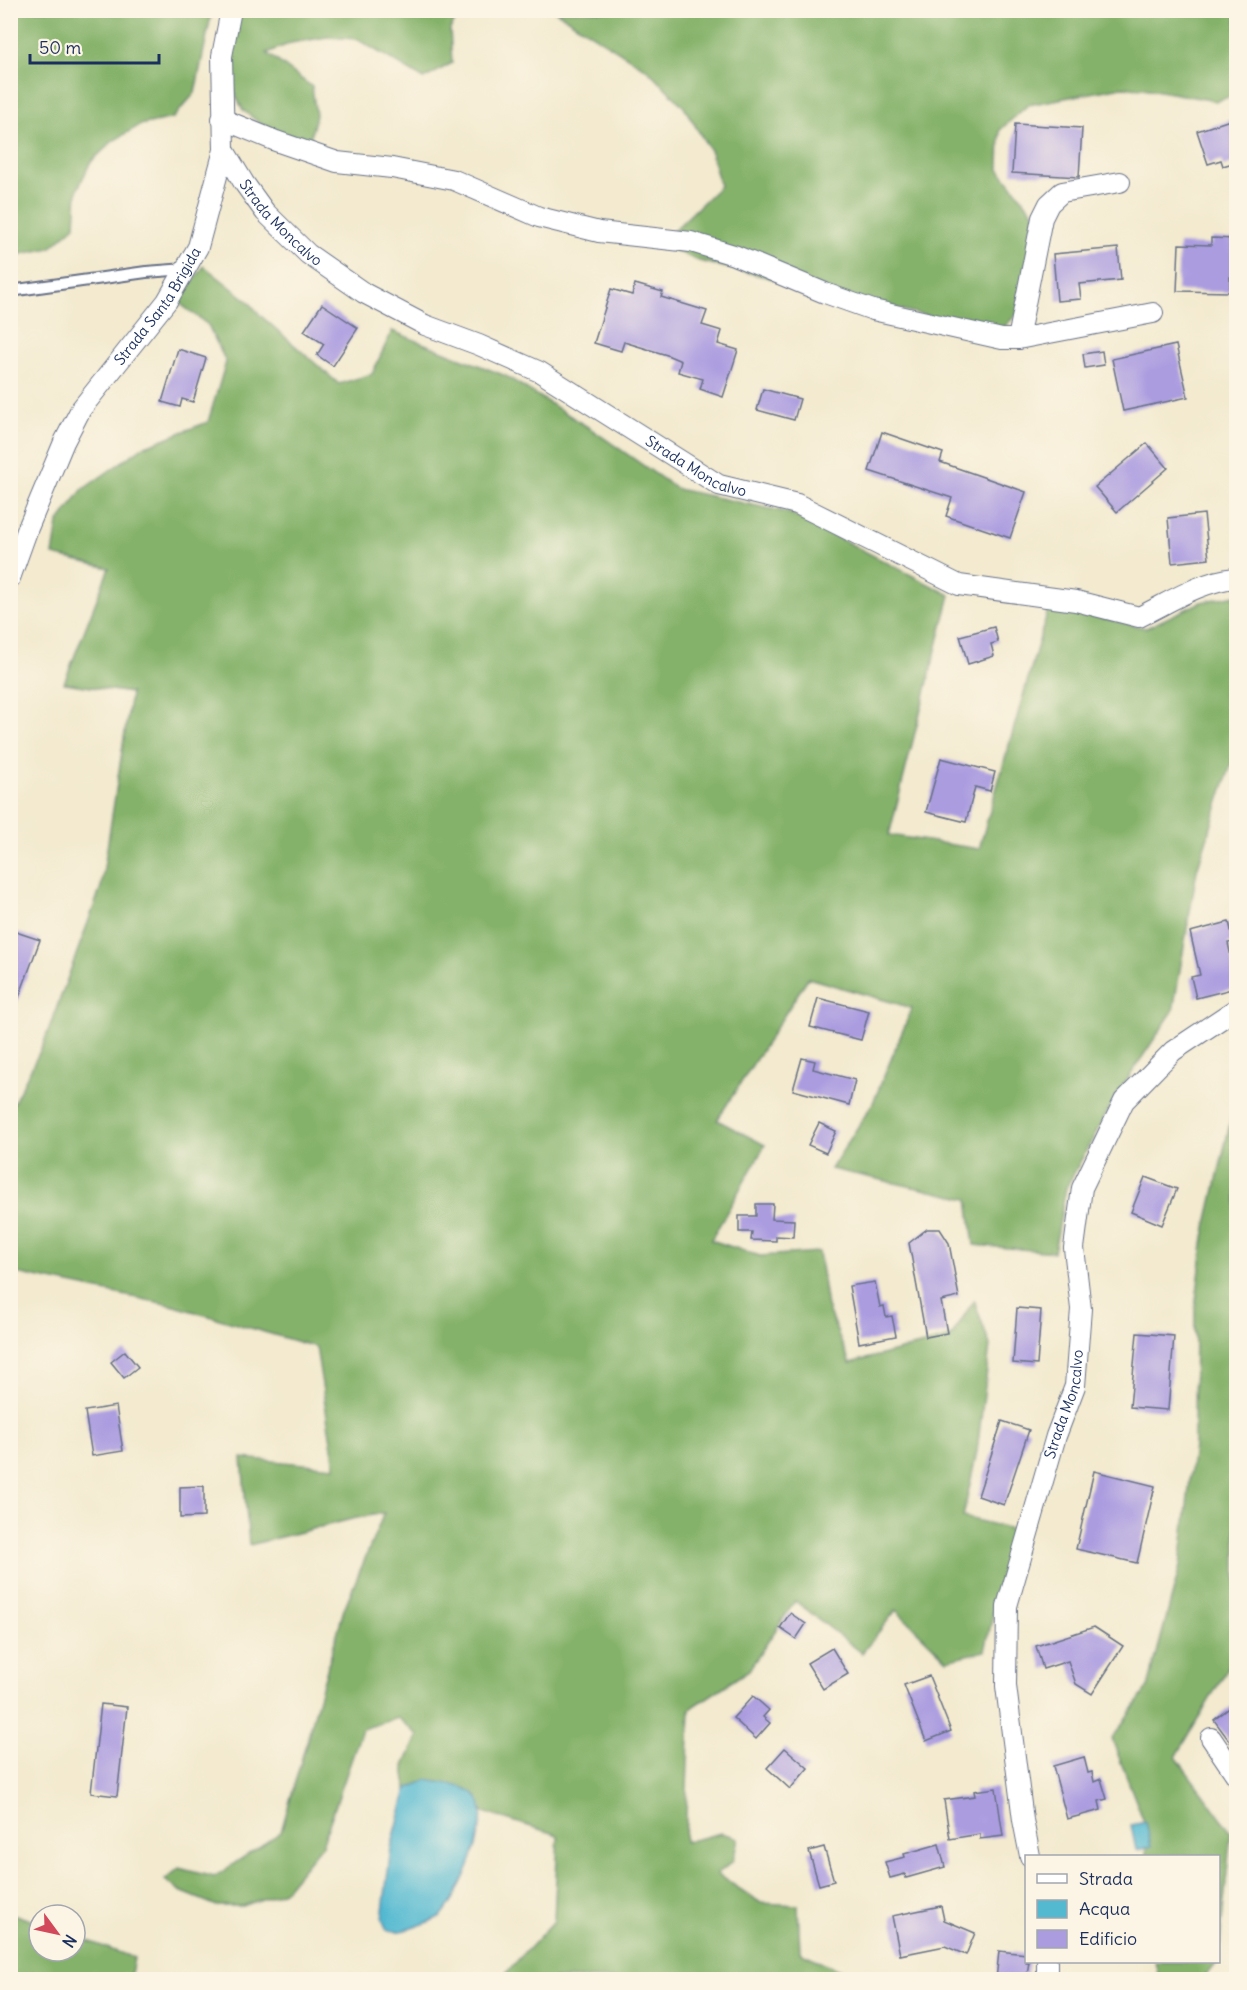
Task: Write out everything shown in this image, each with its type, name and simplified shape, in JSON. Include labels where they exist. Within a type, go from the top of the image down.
[{"type":"street","name":"Strada Santa Brigida","points":[[10,578],[64,442],[81,409],[167,301],[198,247],[224,150],[222,56],[231,10]]},
{"type":"street","points":[[222,119],[337,162],[392,168],[454,180],[539,217],[599,232],[692,242],[734,255],[825,293],[873,310],[1002,339],[1018,339],[1153,313]]},
{"type":"street","name":"Strada Moncalvo","points":[[224,150],[265,212],[308,254],[364,293],[425,325],[540,372],[719,485],[796,504],[960,585],[1076,601],[1139,617],[1196,589],[1219,580],[1236,578]]},
{"type":"street","points":[[1018,339],[1042,218],[1049,204],[1062,192],[1120,182]]},
{"type":"street","name":"Strada Moncalvo","points":[[1030,1855],[1006,1686],[1007,1606],[1056,1436],[1074,1386],[1081,1309],[1074,1248],[1082,1188],[1124,1101],[1173,1051],[1236,1009]]},
{"type":"street","points":[[1211,1738],[1236,1775]]},
{"type":"street","points":[[1047,1963],[1047,1980]]},
{"type":"lane","points":[[10,291],[146,272],[186,269]]},
{"type":"green space","points":[[11,10],[212,11],[195,93],[173,118],[140,125],[113,141],[90,163],[77,191],[75,226],[50,248],[11,256]]},
{"type":"green space","points":[[240,11],[461,11],[450,29],[452,63],[424,79],[357,39],[327,37],[291,43],[267,53],[312,87],[316,115],[308,148],[271,132],[243,110],[232,88],[231,40]]},
{"type":"green space","points":[[555,11],[1236,11],[1236,95],[1216,101],[1143,88],[1122,87],[1028,105],[1000,130],[999,169],[1036,216],[1018,313],[998,333],[699,261],[660,244],[720,186],[711,152],[684,107],[648,70]]},
{"type":"green space","points":[[204,266],[248,301],[260,315],[339,384],[372,374],[392,331],[506,376],[591,429],[677,489],[790,513],[950,595],[889,835],[979,849],[1049,606],[1146,628],[1201,602],[1236,595],[1236,749],[1197,870],[1173,1011],[1115,1098],[1066,1188],[1054,1252],[974,1245],[968,1199],[831,1169],[873,1103],[912,1008],[808,978],[717,1120],[765,1145],[711,1240],[760,1256],[819,1252],[827,1307],[850,1363],[951,1337],[974,1300],[990,1345],[977,1451],[963,1517],[1012,1529],[985,1651],[947,1660],[896,1610],[862,1653],[795,1601],[749,1670],[690,1709],[685,1842],[721,1833],[738,1838],[733,1861],[717,1874],[761,1903],[798,1905],[800,1952],[854,1979],[506,1979],[506,1973],[554,1921],[558,1835],[483,1812],[477,1796],[427,1780],[407,1789],[404,1766],[418,1735],[398,1718],[362,1729],[322,1845],[284,1891],[243,1906],[217,1906],[180,1891],[165,1880],[179,1868],[214,1877],[281,1832],[344,1609],[384,1513],[249,1545],[242,1458],[335,1467],[316,1347],[171,1305],[11,1272],[10,1110],[43,1045],[101,887],[131,693],[64,683],[109,568],[53,555],[58,523],[82,490],[143,447],[208,422],[226,362],[208,325],[178,302]]},
{"type":"green space","points":[[1236,1097],[1236,1654],[1176,1757],[1231,1832],[1220,1941],[1220,1855],[1146,1855],[1144,1822],[1112,1739],[1148,1687],[1180,1566],[1194,1445],[1195,1309],[1204,1237]]},
{"type":"green space","points":[[10,1913],[27,1919],[27,1963],[87,1963],[87,1940],[134,1958],[130,1979],[11,1979]]},
{"type":"green space","points":[[1155,1963],[1216,1963],[1202,1980],[1159,1979]]},
{"type":"water","points":[[427,1780],[462,1787],[478,1798],[481,1823],[478,1839],[458,1891],[443,1914],[410,1929],[387,1930],[382,1919],[391,1848],[407,1789]]},
{"type":"water","points":[[1146,1822],[1151,1847],[1136,1850],[1131,1825]]},
{"type":"building","points":[[1236,118],[1236,162],[1223,166],[1221,160],[1208,164],[1197,131]]},
{"type":"building","points":[[1015,124],[1082,128],[1079,177],[1012,173]]},
{"type":"building","points":[[1211,238],[1236,239],[1236,277],[1230,277],[1230,292],[1177,291],[1179,244],[1211,245]]},
{"type":"building","points":[[1118,248],[1121,280],[1079,284],[1081,299],[1057,301],[1053,254]]},
{"type":"building","points":[[635,284],[663,292],[661,297],[707,311],[702,325],[722,331],[718,344],[738,350],[723,397],[700,389],[703,379],[678,372],[681,361],[667,355],[624,342],[621,351],[594,343],[611,289],[632,295]]},
{"type":"building","points":[[322,304],[358,328],[333,366],[317,355],[324,344],[304,331]]},
{"type":"building","points":[[1176,345],[1188,397],[1123,411],[1112,359]]},
{"type":"building","points":[[178,349],[206,358],[193,402],[182,399],[180,407],[162,402]]},
{"type":"building","points":[[1102,351],[1104,365],[1085,368],[1083,354]]},
{"type":"building","points":[[763,389],[800,399],[794,420],[757,410]]},
{"type":"building","points":[[882,432],[943,453],[940,462],[1026,492],[1010,538],[946,516],[952,498],[869,471]]},
{"type":"building","points":[[1147,443],[1168,468],[1117,512],[1095,487]]},
{"type":"building","points":[[1204,514],[1209,559],[1172,563],[1168,518]]},
{"type":"building","points":[[994,627],[998,642],[991,644],[994,656],[968,664],[960,636]]},
{"type":"building","points":[[941,758],[995,772],[990,791],[975,787],[966,822],[926,812]]},
{"type":"building","points":[[1229,922],[1234,942],[1228,943],[1236,988],[1196,998],[1191,977],[1200,975],[1190,932]]},
{"type":"building","points":[[10,930],[40,940],[12,1016],[10,1016]]},
{"type":"building","points":[[818,998],[869,1011],[861,1040],[810,1027]]},
{"type":"building","points":[[802,1058],[815,1061],[813,1069],[855,1080],[849,1105],[793,1090]]},
{"type":"building","points":[[819,1123],[836,1131],[826,1153],[808,1145]]},
{"type":"building","points":[[1145,1177],[1177,1189],[1162,1225],[1131,1212]]},
{"type":"building","points":[[756,1204],[773,1204],[772,1219],[794,1220],[793,1237],[776,1236],[776,1241],[751,1240],[752,1232],[739,1232],[739,1216],[756,1216]]},
{"type":"building","points":[[927,1229],[940,1229],[949,1243],[959,1297],[941,1301],[947,1333],[926,1337],[909,1243]]},
{"type":"building","points":[[875,1282],[880,1307],[884,1306],[886,1317],[892,1316],[896,1336],[859,1343],[849,1286]]},
{"type":"building","points":[[1017,1308],[1041,1310],[1037,1365],[1013,1363]]},
{"type":"building","points":[[1137,1333],[1174,1336],[1168,1410],[1130,1407]]},
{"type":"building","points":[[125,1351],[138,1367],[124,1378],[111,1362]]},
{"type":"building","points":[[116,1406],[123,1451],[92,1456],[85,1411]]},
{"type":"building","points":[[1002,1421],[1029,1430],[1004,1505],[978,1496]]},
{"type":"building","points":[[1094,1471],[1155,1486],[1137,1563],[1076,1549]]},
{"type":"building","points":[[204,1486],[204,1517],[180,1518],[180,1487]]},
{"type":"building","points":[[790,1613],[806,1624],[796,1639],[780,1628]]},
{"type":"building","points":[[1094,1627],[1123,1646],[1092,1694],[1076,1684],[1068,1661],[1043,1669],[1036,1646]]},
{"type":"building","points":[[832,1648],[848,1674],[823,1689],[807,1663]]},
{"type":"building","points":[[929,1676],[951,1731],[926,1741],[904,1685]]},
{"type":"building","points":[[753,1696],[769,1710],[763,1717],[770,1723],[756,1739],[733,1718]]},
{"type":"building","points":[[1236,1703],[1236,1750],[1214,1720]]},
{"type":"building","points":[[101,1704],[127,1707],[117,1796],[91,1793]]},
{"type":"building","points":[[785,1748],[808,1768],[790,1789],[767,1768]]},
{"type":"building","points":[[1084,1757],[1088,1773],[1092,1772],[1094,1782],[1101,1779],[1107,1799],[1099,1801],[1101,1810],[1067,1819],[1053,1766]]},
{"type":"building","points":[[996,1788],[1003,1836],[980,1839],[980,1834],[950,1839],[944,1800],[975,1796],[974,1791]]},
{"type":"building","points":[[939,1844],[945,1867],[906,1878],[905,1874],[890,1878],[885,1862]]},
{"type":"building","points":[[824,1847],[834,1881],[819,1885],[809,1851]]},
{"type":"building","points":[[941,1906],[944,1920],[975,1933],[966,1955],[945,1946],[900,1955],[892,1916]]},
{"type":"building","points":[[999,1951],[1025,1954],[1025,1963],[1029,1963],[1026,1980],[996,1980]]}]
